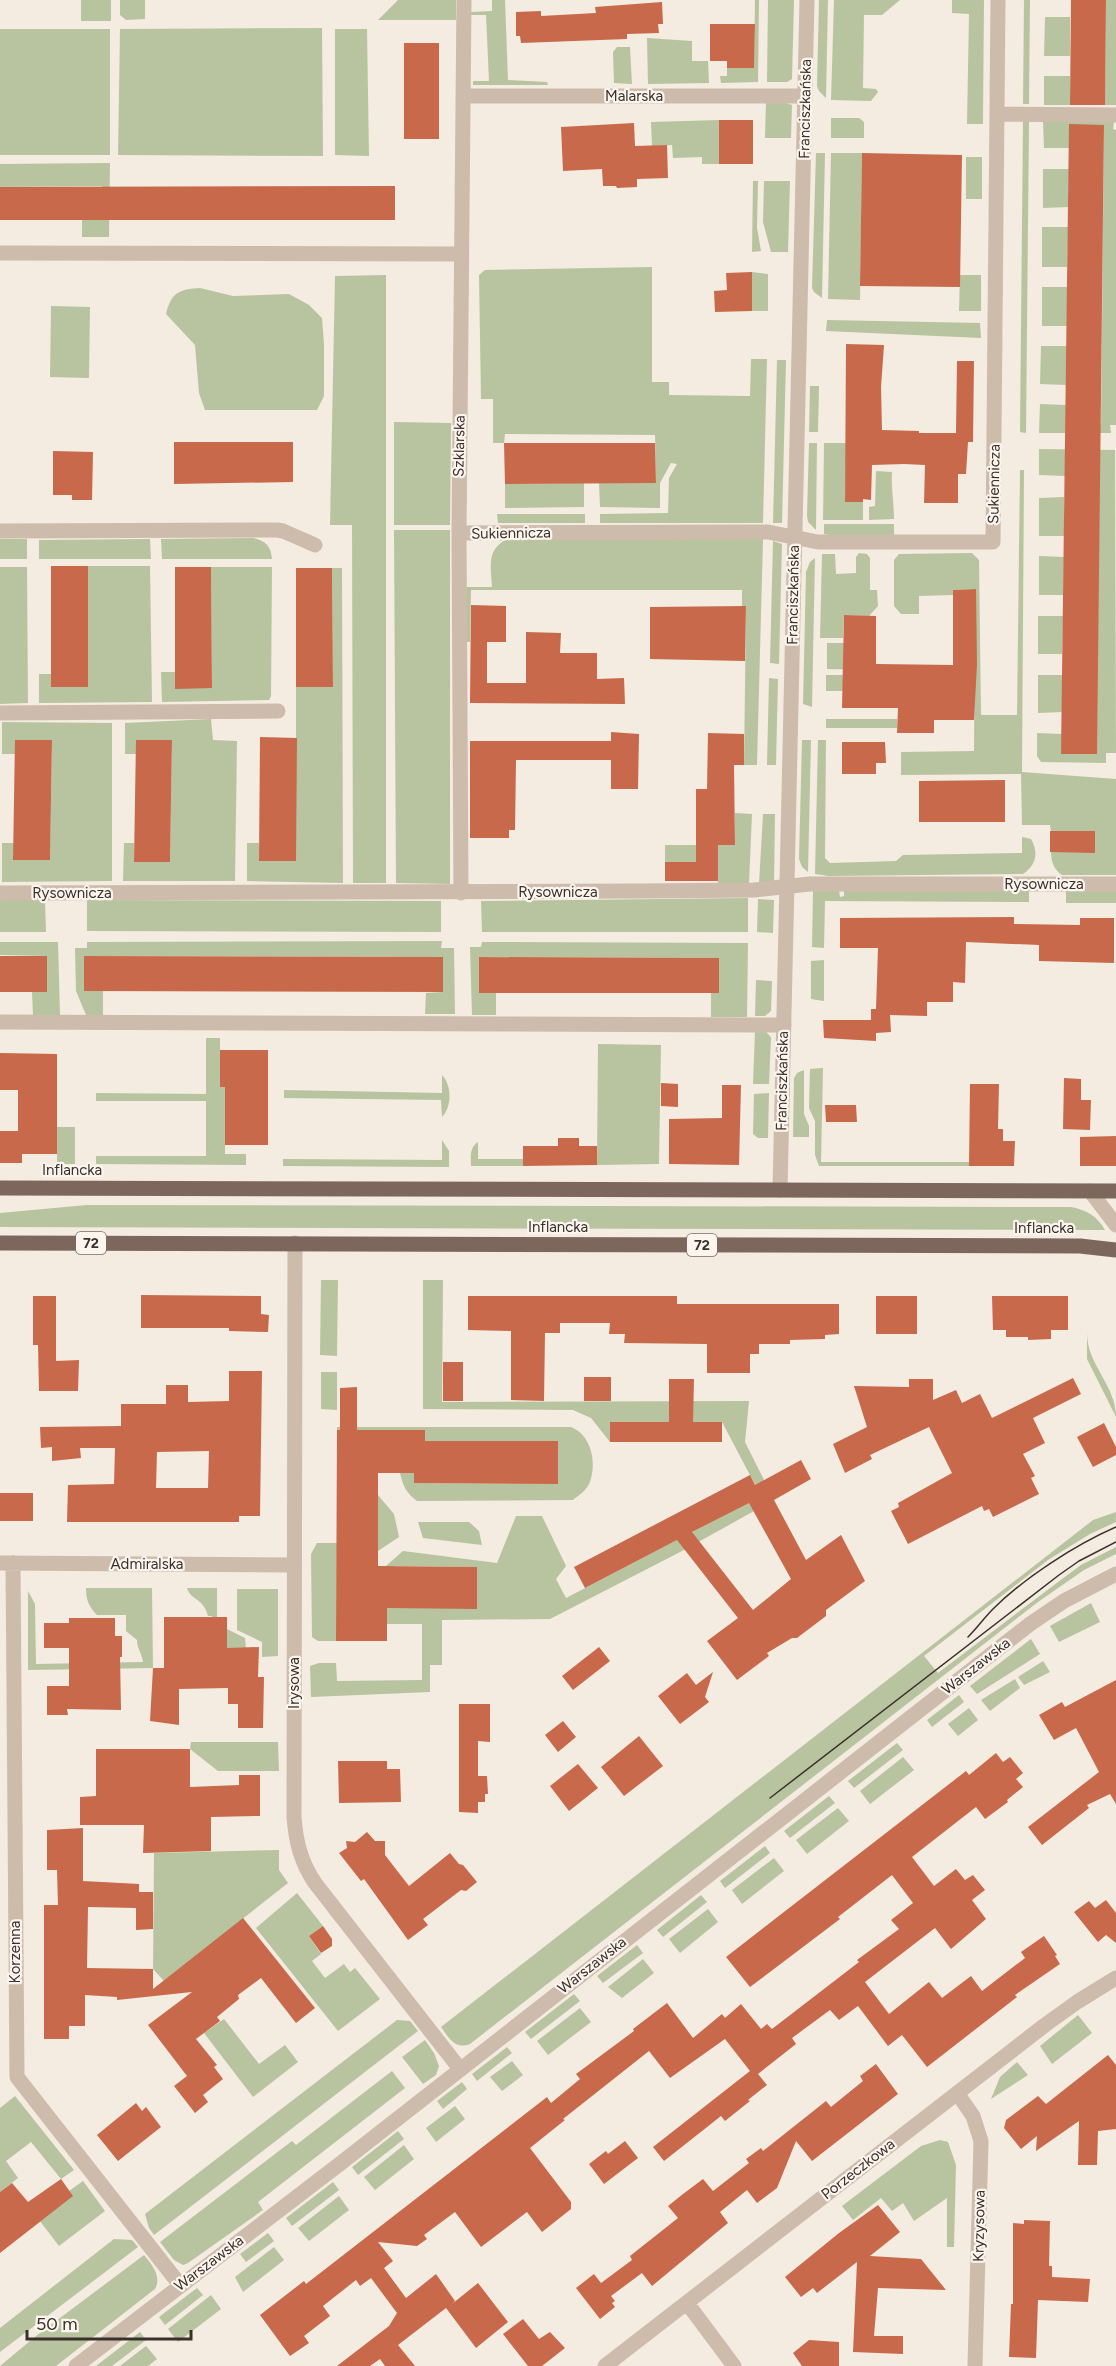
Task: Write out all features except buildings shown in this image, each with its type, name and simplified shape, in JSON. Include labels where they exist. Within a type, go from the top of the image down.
[{"type":"main road","name":"Inflancka","points":[[0,1188],[1116,1191]]},
{"type":"main road","name":"Inflancka","points":[[0,1243],[1068,1246],[1116,1250]]},
{"type":"street","name":"Szklarska","points":[[461,893],[459,533],[464,0]]},
{"type":"street","name":"Franciszkańska","points":[[780,1190],[807,0]]},
{"type":"street","name":"Sukiennicza","points":[[459,533],[758,532],[818,542],[993,542],[998,0]]},
{"type":"street","name":"Malarska","points":[[463,96],[805,96]]},
{"type":"street","points":[[998,114],[1116,115]]},
{"type":"street","points":[[0,253],[461,254]]},
{"type":"street","points":[[0,531],[277,530],[315,545]]},
{"type":"street","points":[[0,712],[278,711]]},
{"type":"street","name":"Rysownicza","points":[[0,893],[461,893],[754,890],[810,884],[1116,884]]},
{"type":"street","points":[[0,1022],[783,1025]]},
{"type":"street","points":[[1090,1191],[1116,1225]]},
{"type":"street","name":"Irysowa","points":[[295,1243],[294,1817],[301,1860],[315,1884],[460,2069]]},
{"type":"street","name":"Admiralska","points":[[6,1563],[294,1564]]},
{"type":"street","name":"Korzenna","points":[[6,1563],[17,2077],[180,2285]]},
{"type":"street","name":"Warszawska","points":[[76,2366],[1030,1624],[1064,1601],[1116,1574]]},
{"type":"street","name":"Porzeczkowa","points":[[605,2366],[957,2093],[1077,2002],[1116,1978]]},
{"type":"street","name":"Kryzysowa","points":[[957,2093],[973,2116],[981,2141],[975,2366]]},
{"type":"street","points":[[687,2302],[734,2366]]},
{"type":"green space","points":[[81,0],[111,0],[111,21],[81,21]]},
{"type":"green space","points":[[120,0],[145,0],[145,19],[126,20],[120,15]]},
{"type":"green space","points":[[398,0],[456,0],[456,20],[378,20]]},
{"type":"green space","points":[[492,0],[505,0],[508,80],[547,82],[548,85],[473,85],[473,81],[489,81],[486,15],[470,15],[471,12],[492,11]]},
{"type":"green space","points":[[755,0],[759,0],[758,82],[721,83],[720,76],[727,76],[727,68],[754,68]]},
{"type":"green space","points":[[768,0],[794,0],[792,79],[787,82],[767,82]]},
{"type":"green space","points":[[819,0],[828,0],[826,98],[817,86]]},
{"type":"green space","points":[[834,0],[900,0],[882,15],[864,15],[863,88],[876,89],[878,92],[871,101],[831,100]]},
{"type":"green space","points":[[952,0],[984,0],[983,124],[967,124],[969,14],[952,13]]},
{"type":"green space","points":[[1024,0],[1030,0],[1029,104],[1023,104]]},
{"type":"green space","points":[[1106,0],[1116,0],[1116,105],[1044,105],[1044,76],[1070,76],[1070,97],[1105,97]]},
{"type":"green space","points":[[1045,17],[1070,17],[1070,56],[1044,56]]},
{"type":"green space","points":[[322,28],[323,156],[118,155],[120,29]]},
{"type":"green space","points":[[0,29],[110,29],[110,155],[0,155]]},
{"type":"green space","points":[[335,29],[367,29],[369,156],[335,155]]},
{"type":"green space","points":[[647,38],[692,41],[692,61],[708,61],[709,83],[648,84]]},
{"type":"green space","points":[[617,47],[630,47],[632,84],[614,83],[613,52]]},
{"type":"green space","points":[[766,102],[792,105],[791,138],[765,138]]},
{"type":"green space","points":[[831,118],[859,118],[864,122],[864,138],[831,138]]},
{"type":"green space","points":[[719,120],[719,164],[702,164],[702,157],[673,158],[672,145],[652,146],[651,122]]},
{"type":"green space","points":[[1023,121],[1029,121],[1026,433],[1020,432]]},
{"type":"green space","points":[[1043,121],[1114,122],[1113,129],[1116,130],[1116,425],[1110,425],[1111,433],[1039,433],[1040,404],[1066,405],[1101,425],[1104,129],[1069,148],[1044,148]]},
{"type":"green space","points":[[816,153],[825,153],[822,298],[812,288]]},
{"type":"green space","points":[[831,153],[862,153],[860,300],[828,299]]},
{"type":"green space","points":[[966,157],[982,157],[982,199],[966,199]]},
{"type":"green space","points":[[110,163],[109,237],[82,237],[82,220],[102,219],[102,186],[0,187],[0,164]]},
{"type":"green space","points":[[1043,169],[1069,169],[1068,207],[1043,208]]},
{"type":"green space","points":[[753,181],[758,181],[757,228],[761,251],[752,252]]},
{"type":"green space","points":[[764,181],[790,181],[788,252],[771,252],[763,222]]},
{"type":"green space","points":[[1042,227],[1068,227],[1067,267],[1042,267]]},
{"type":"green space","points":[[652,267],[652,382],[669,382],[669,395],[750,396],[751,359],[767,359],[763,523],[600,523],[600,514],[668,513],[669,478],[677,464],[671,463],[660,483],[660,508],[600,507],[599,483],[656,483],[655,435],[505,434],[504,443],[493,443],[493,399],[481,399],[479,275],[485,270]]},
{"type":"green space","points":[[752,272],[768,274],[768,311],[752,311]]},
{"type":"green space","points":[[386,275],[386,883],[353,883],[352,525],[330,525],[335,276]]},
{"type":"green space","points":[[960,275],[981,275],[981,311],[959,311]]},
{"type":"green space","points":[[1042,287],[1067,287],[1067,326],[1042,326]]},
{"type":"green space","points":[[200,288],[233,296],[289,294],[309,305],[322,318],[324,396],[317,410],[205,410],[199,393],[195,345],[166,314],[173,297],[181,291]]},
{"type":"green space","points":[[51,306],[90,307],[89,378],[50,377]]},
{"type":"green space","points":[[827,320],[980,323],[981,338],[826,331]]},
{"type":"green space","points":[[1041,346],[1067,346],[1066,385],[1040,384]]},
{"type":"green space","points":[[777,360],[786,360],[782,523],[773,523]]},
{"type":"green space","points":[[810,386],[819,386],[818,432],[809,432]]},
{"type":"green space","points":[[394,422],[451,423],[450,525],[394,525]]},
{"type":"green space","points":[[809,443],[817,443],[816,530],[808,522],[807,516]]},
{"type":"green space","points":[[824,443],[873,443],[846,458],[845,502],[863,502],[863,520],[823,520]]},
{"type":"green space","points":[[1039,449],[1115,450],[1116,753],[1106,753],[1106,763],[1041,762],[1037,756],[1037,733],[1062,734],[1062,754],[1097,754],[1065,457],[1065,476],[1039,475]]},
{"type":"green space","points":[[1020,470],[1024,470],[1022,772],[1116,779],[1116,875],[1062,875],[1057,871],[1052,862],[1051,852],[1095,852],[1095,831],[1051,831],[1050,825],[1022,825],[1021,774],[901,775],[901,752],[974,751],[975,589],[953,590],[953,595],[919,596],[919,614],[901,614],[894,606],[894,560],[899,554],[972,553],[979,560],[981,715],[1017,715]]},
{"type":"green space","points":[[876,471],[892,472],[894,519],[869,520],[869,507],[875,506]]},
{"type":"green space","points":[[584,483],[584,507],[505,508],[505,484]]},
{"type":"green space","points":[[1064,497],[1064,536],[1039,536],[1039,498]]},
{"type":"green space","points":[[497,514],[585,514],[585,523],[498,523]]},
{"type":"green space","points":[[824,524],[894,524],[894,535],[829,535],[824,534]]},
{"type":"green space","points":[[394,530],[450,530],[450,884],[396,883]]},
{"type":"green space","points":[[253,538],[267,545],[272,559],[162,559],[161,539]]},
{"type":"green space","points":[[0,539],[27,539],[27,559],[0,559]]},
{"type":"green space","points":[[150,539],[151,559],[39,559],[39,540]]},
{"type":"green space","points":[[507,539],[763,539],[757,765],[744,765],[746,607],[742,606],[742,590],[471,590],[470,642],[466,642],[466,587],[492,587],[491,559],[500,543]]},
{"type":"green space","points":[[773,541],[782,544],[779,664],[770,663]]},
{"type":"green space","points":[[859,553],[867,554],[870,558],[870,590],[877,590],[878,606],[869,616],[844,615],[843,638],[820,638],[822,554],[835,554],[836,574],[856,573],[856,557]]},
{"type":"green space","points":[[1039,556],[1064,557],[1063,595],[1039,595]]},
{"type":"green space","points":[[815,558],[812,707],[803,704],[806,572],[810,562]]},
{"type":"green space","points":[[88,566],[150,566],[152,702],[39,703],[39,674],[51,674],[51,687],[88,687]]},
{"type":"green space","points":[[0,567],[27,567],[28,703],[0,704]]},
{"type":"green space","points":[[211,567],[272,567],[271,696],[269,700],[162,702],[161,672],[175,672],[175,688],[212,688]]},
{"type":"green space","points":[[332,568],[342,568],[343,883],[247,881],[247,843],[259,843],[259,861],[296,861],[296,687],[333,687]]},
{"type":"green space","points":[[1038,616],[1063,616],[1062,654],[1038,654]]},
{"type":"green space","points":[[827,643],[844,643],[876,670],[827,669]]},
{"type":"green space","points":[[826,675],[893,675],[901,691],[826,691]]},
{"type":"green space","points":[[1038,675],[1062,675],[1062,712],[1038,713]]},
{"type":"green space","points":[[769,678],[778,679],[776,765],[767,765]]},
{"type":"green space","points":[[211,719],[213,740],[237,741],[235,881],[123,881],[124,843],[134,843],[134,862],[170,862],[172,740],[136,740],[136,754],[125,754],[125,723]]},
{"type":"green space","points":[[826,719],[897,719],[897,728],[826,728]]},
{"type":"green space","points":[[2,722],[112,723],[112,881],[2,882],[2,843],[14,843],[50,860],[52,741],[15,740],[15,754],[2,754]]},
{"type":"green space","points":[[802,740],[811,740],[808,872],[802,867],[799,859]]},
{"type":"green space","points":[[818,740],[826,740],[825,858],[830,863],[896,861],[903,855],[1022,853],[1022,837],[1031,839],[1035,849],[1035,858],[1031,867],[1023,874],[829,876],[815,874]]},
{"type":"green space","points":[[735,813],[752,814],[749,884],[718,884],[717,862],[665,862],[665,845],[735,845]]},
{"type":"green space","points":[[763,814],[775,814],[774,883],[759,884]]},
{"type":"green space","points":[[844,889],[1029,890],[1029,902],[825,901],[824,948],[812,947],[813,890],[839,890],[840,897],[844,896]]},
{"type":"green space","points":[[1066,890],[1116,891],[1116,903],[1066,903]]},
{"type":"green space","points":[[748,898],[748,932],[482,932],[481,901]]},
{"type":"green space","points":[[758,899],[774,900],[773,933],[757,932]]},
{"type":"green space","points":[[0,900],[45,900],[46,932],[0,932]]},
{"type":"green space","points":[[87,900],[441,901],[441,932],[87,931]]},
{"type":"green space","points":[[442,941],[441,948],[454,948],[455,1014],[425,1014],[426,993],[443,992],[442,957],[85,956],[84,991],[103,991],[103,1015],[86,1015],[76,991],[75,948],[87,948],[87,942]]},
{"type":"green space","points":[[0,942],[58,942],[60,1015],[33,1015],[32,992],[47,992],[47,956],[0,955]]},
{"type":"green space","points":[[482,942],[748,943],[747,1017],[711,1017],[711,993],[719,993],[719,958],[480,957],[496,993],[496,1015],[472,1015],[470,947],[481,947]]},
{"type":"green space","points":[[824,960],[824,1001],[811,999],[811,961]]},
{"type":"green space","points":[[756,980],[772,981],[771,1011],[765,1016],[755,1016]]},
{"type":"green space","points":[[755,1031],[766,1032],[771,1037],[769,1084],[753,1084]]},
{"type":"green space","points":[[206,1038],[220,1038],[220,1086],[225,1087],[225,1154],[246,1154],[246,1165],[96,1164],[96,1156],[206,1156],[206,1101],[96,1101],[96,1093],[206,1094]]},
{"type":"green space","points":[[598,1044],[661,1045],[659,1164],[597,1165]]},
{"type":"green space","points":[[823,1068],[821,1162],[969,1162],[969,1166],[819,1166],[815,1155],[815,1121],[809,1108],[810,1069]]},
{"type":"green space","points":[[804,1070],[804,1114],[809,1126],[809,1137],[793,1137],[794,1078],[797,1073]]},
{"type":"green space","points":[[442,1075],[448,1084],[450,1096],[448,1108],[442,1117],[441,1100],[284,1098],[284,1090],[442,1093]]},
{"type":"green space","points":[[769,1093],[768,1138],[758,1138],[753,1134],[754,1094]]},
{"type":"green space","points":[[57,1127],[75,1127],[75,1164],[57,1164]]},
{"type":"green space","points":[[442,1140],[449,1151],[449,1167],[283,1166],[283,1159],[442,1160]]},
{"type":"green space","points":[[478,1142],[478,1159],[523,1159],[523,1166],[471,1166],[472,1150]]},
{"type":"green space","points":[[87,1205],[1071,1207],[1091,1214],[1105,1230],[0,1227],[0,1213]]},
{"type":"green space","points":[[321,1280],[338,1280],[337,1356],[320,1355]]},
{"type":"green space","points":[[423,1280],[443,1280],[442,1402],[749,1401],[745,1442],[774,1500],[684,1550],[550,1619],[442,1620],[442,1665],[430,1665],[430,1692],[311,1697],[310,1666],[319,1663],[336,1663],[337,1681],[422,1680],[422,1624],[387,1624],[387,1608],[477,1608],[477,1567],[395,1566],[378,1573],[403,1551],[497,1563],[516,1516],[542,1516],[566,1566],[556,1579],[566,1598],[761,1496],[722,1422],[611,1422],[610,1442],[591,1418],[573,1410],[423,1409]]},
{"type":"green space","points":[[1087,1333],[1092,1355],[1115,1406],[1116,1417],[1087,1359]]},
{"type":"green space","points":[[321,1372],[337,1372],[337,1410],[321,1409]]},
{"type":"green space","points":[[337,1427],[571,1427],[588,1442],[592,1457],[592,1474],[587,1487],[573,1500],[417,1501],[406,1489],[400,1473],[414,1473],[414,1483],[558,1484],[558,1441],[425,1441],[425,1430],[337,1430]]},
{"type":"green space","points":[[378,1495],[394,1514],[399,1537],[378,1551]]},
{"type":"green space","points":[[1116,1512],[1116,1522],[1090,1534],[1048,1560],[924,1656],[938,1673],[1081,1565],[1116,1547],[1116,1554],[1084,1570],[1038,1602],[470,2044],[456,2044],[447,2035],[441,2027],[1093,1520]]},
{"type":"green space","points":[[418,1522],[469,1522],[479,1531],[482,1545],[423,1538]]},
{"type":"green space","points":[[317,1543],[337,1543],[336,1641],[318,1641],[312,1637],[311,1554]]},
{"type":"green space","points":[[86,1588],[152,1588],[153,1668],[28,1670],[28,1591],[35,1604],[36,1664],[143,1662],[137,1640],[126,1631],[126,1615],[97,1615],[88,1603]]},
{"type":"green space","points":[[187,1588],[217,1588],[217,1622],[227,1622],[227,1629],[245,1638],[246,1648],[217,1648],[213,1652],[212,1616],[208,1616],[203,1605],[191,1595]]},
{"type":"green space","points":[[237,1589],[278,1589],[278,1656],[262,1657],[262,1642],[237,1630]]},
{"type":"green space","points":[[1091,1603],[1100,1622],[1059,1642],[1050,1626]]},
{"type":"green space","points":[[1031,1639],[1040,1654],[977,1694],[970,1686]]},
{"type":"green space","points":[[1043,1661],[1050,1672],[1024,1685],[1018,1677]]},
{"type":"green space","points":[[1015,1679],[1020,1688],[990,1711],[981,1700]]},
{"type":"green space","points":[[959,1695],[964,1702],[932,1727],[927,1720]]},
{"type":"green space","points":[[969,1708],[978,1720],[958,1736],[948,1724]]},
{"type":"green space","points":[[191,1742],[278,1742],[279,1771],[218,1771],[190,1749]]},
{"type":"green space","points":[[897,1743],[903,1750],[854,1788],[848,1781]]},
{"type":"green space","points":[[903,1757],[914,1770],[870,1804],[860,1791]]},
{"type":"green space","points":[[829,1796],[835,1803],[790,1838],[784,1831]]},
{"type":"green space","points":[[838,1808],[849,1821],[807,1854],[796,1840]]},
{"type":"green space","points":[[765,1846],[770,1853],[725,1888],[720,1881]]},
{"type":"green space","points":[[279,1850],[279,1870],[288,1883],[164,1981],[153,1969],[154,1853]]},
{"type":"green space","points":[[774,1858],[784,1871],[742,1904],[732,1890]]},
{"type":"green space","points":[[297,1893],[323,1926],[309,1936],[321,1954],[312,1961],[325,1978],[344,1964],[350,1972],[355,1968],[380,1999],[338,2031],[256,1928]]},
{"type":"green space","points":[[701,1895],[707,1902],[663,1937],[657,1930]]},
{"type":"green space","points":[[708,1909],[718,1922],[680,1953],[669,1939]]},
{"type":"green space","points":[[637,1945],[643,1953],[603,1983],[597,1976]]},
{"type":"green space","points":[[643,1959],[654,1973],[622,1998],[608,1987]]},
{"type":"green space","points":[[574,1994],[580,2001],[531,2039],[525,2032]]},
{"type":"green space","points":[[580,2008],[591,2022],[548,2055],[537,2041]]},
{"type":"green space","points":[[1078,2015],[1092,2033],[1052,2064],[1040,2046]]},
{"type":"green space","points":[[224,2019],[259,2064],[285,2045],[298,2062],[253,2097],[204,2033]]},
{"type":"green space","points":[[397,2020],[410,2021],[418,2031],[154,2235],[149,2228],[145,2214]]},
{"type":"green space","points":[[425,2040],[439,2066],[436,2075],[423,2084],[402,2057]]},
{"type":"green space","points":[[507,2047],[512,2053],[477,2081],[472,2074]]},
{"type":"green space","points":[[512,2061],[523,2075],[502,2091],[490,2077]]},
{"type":"green space","points":[[1017,2062],[1028,2075],[991,2099],[1000,2077]]},
{"type":"green space","points":[[392,2071],[405,2088],[258,2202],[263,2210],[188,2263],[183,2265],[174,2260],[160,2242],[292,2141],[296,2145]]},
{"type":"green space","points":[[462,2082],[467,2089],[443,2109],[437,2101]]},
{"type":"green space","points":[[15,2096],[74,2170],[61,2179],[31,2142],[6,2161],[18,2178],[0,2192],[0,2108]]},
{"type":"green space","points":[[455,2106],[465,2119],[436,2142],[426,2128]]},
{"type":"green space","points":[[398,2131],[404,2139],[358,2175],[352,2167]]},
{"type":"green space","points":[[940,2140],[948,2142],[956,2165],[954,2247],[947,2247],[947,2198],[914,2221],[903,2203],[892,2211],[881,2198],[853,2220],[842,2206],[921,2146]]},
{"type":"green space","points":[[404,2145],[414,2159],[375,2190],[364,2177]]},
{"type":"green space","points":[[83,2181],[105,2211],[59,2246],[26,2203],[69,2191]]},
{"type":"green space","points":[[333,2182],[339,2190],[292,2226],[286,2218]]},
{"type":"green space","points":[[339,2196],[349,2210],[309,2241],[298,2228]]},
{"type":"green space","points":[[268,2233],[274,2241],[246,2262],[240,2254]]},
{"type":"green space","points":[[114,2239],[132,2240],[138,2247],[0,2352],[0,2328]]},
{"type":"green space","points":[[274,2247],[284,2260],[243,2292],[235,2277]]},
{"type":"green space","points":[[144,2255],[157,2275],[155,2289],[56,2366],[0,2366],[36,2336]]},
{"type":"green space","points":[[197,2288],[203,2295],[165,2325],[159,2317]]},
{"type":"green space","points":[[211,2295],[221,2309],[178,2342],[168,2329]]},
{"type":"green space","points":[[140,2332],[146,2340],[112,2366],[96,2366]]},
{"type":"green space","points":[[146,2346],[157,2359],[148,2366],[120,2366]]},
{"type":"tram line","points":[[968,1637],[993,1609],[1035,1574],[1067,1553],[1116,1527]]},
{"type":"tram line","points":[[770,1798],[1059,1575],[1079,1561],[1116,1542]]}]
